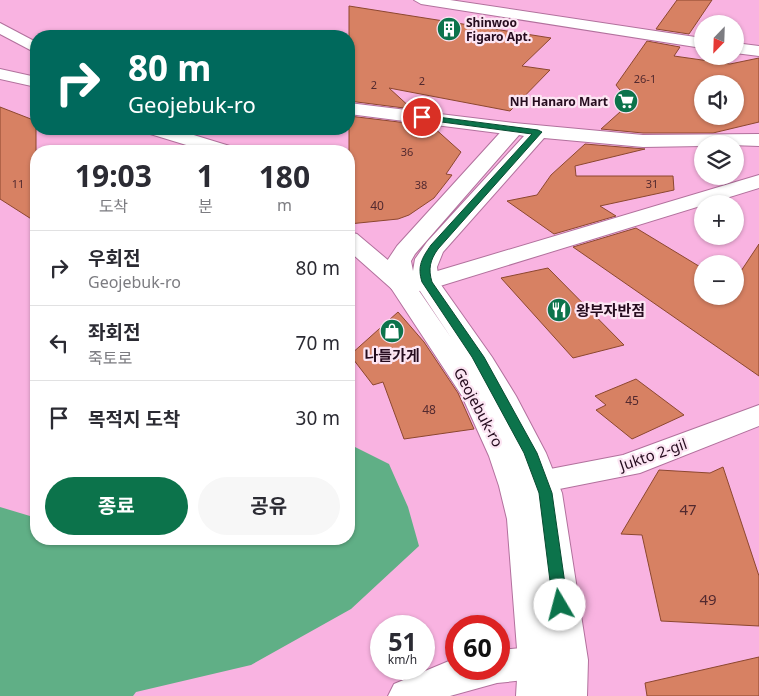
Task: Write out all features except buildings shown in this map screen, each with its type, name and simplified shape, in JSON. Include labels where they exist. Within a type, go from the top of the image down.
[{"type":"main road","points":[[421,0],[694,42]]},
{"type":"main road","points":[[0,28],[30,45]]},
{"type":"main road","points":[[744,49],[759,51]]},
{"type":"main road","points":[[0,74],[30,87]]},
{"type":"main road","points":[[0,83],[30,88]]},
{"type":"main road","points":[[355,109],[641,153],[694,154]]},
{"type":"main road","points":[[355,120],[521,136],[643,141],[759,140]]},
{"type":"main road","points":[[174,135],[206,145]]},
{"type":"main road","points":[[414,284],[423,271],[427,258],[521,136]]},
{"type":"main road","points":[[744,154],[759,154]]},
{"type":"main road","points":[[414,284],[759,181]]},
{"type":"main road","name":"Geojebuk-ro","points":[[355,243],[414,284],[478,357],[501,396],[530,453],[528,484],[546,493],[552,679]]},
{"type":"main road","name":"Jukto 2-gil","points":[[528,484],[629,465],[759,416]]},
{"type":"main road","points":[[510,669],[552,679]]},
{"type":"main road","points":[[408,696],[445,680]]},
{"type":"green space","points":[[355,447],[389,464],[408,507],[419,546],[351,609],[251,665],[136,692],[133,696],[0,696],[0,507],[30,516],[30,545],[355,545]]},
{"type":"place","name":"Shinwoo Figaro Apt.","points":[[449,29]]},
{"type":"place","name":"NH Hanaro Mart","points":[[626,101]]},
{"type":"place","name":"왕부자반점","points":[[559,310]]},
{"type":"place","name":"나들가게","points":[[392,331]]},
{"type":"route","points":[[422,117],[538,132],[435,247],[427,258],[423,271],[427,282],[478,357],[501,396],[530,453],[546,493],[560,605]]}]
